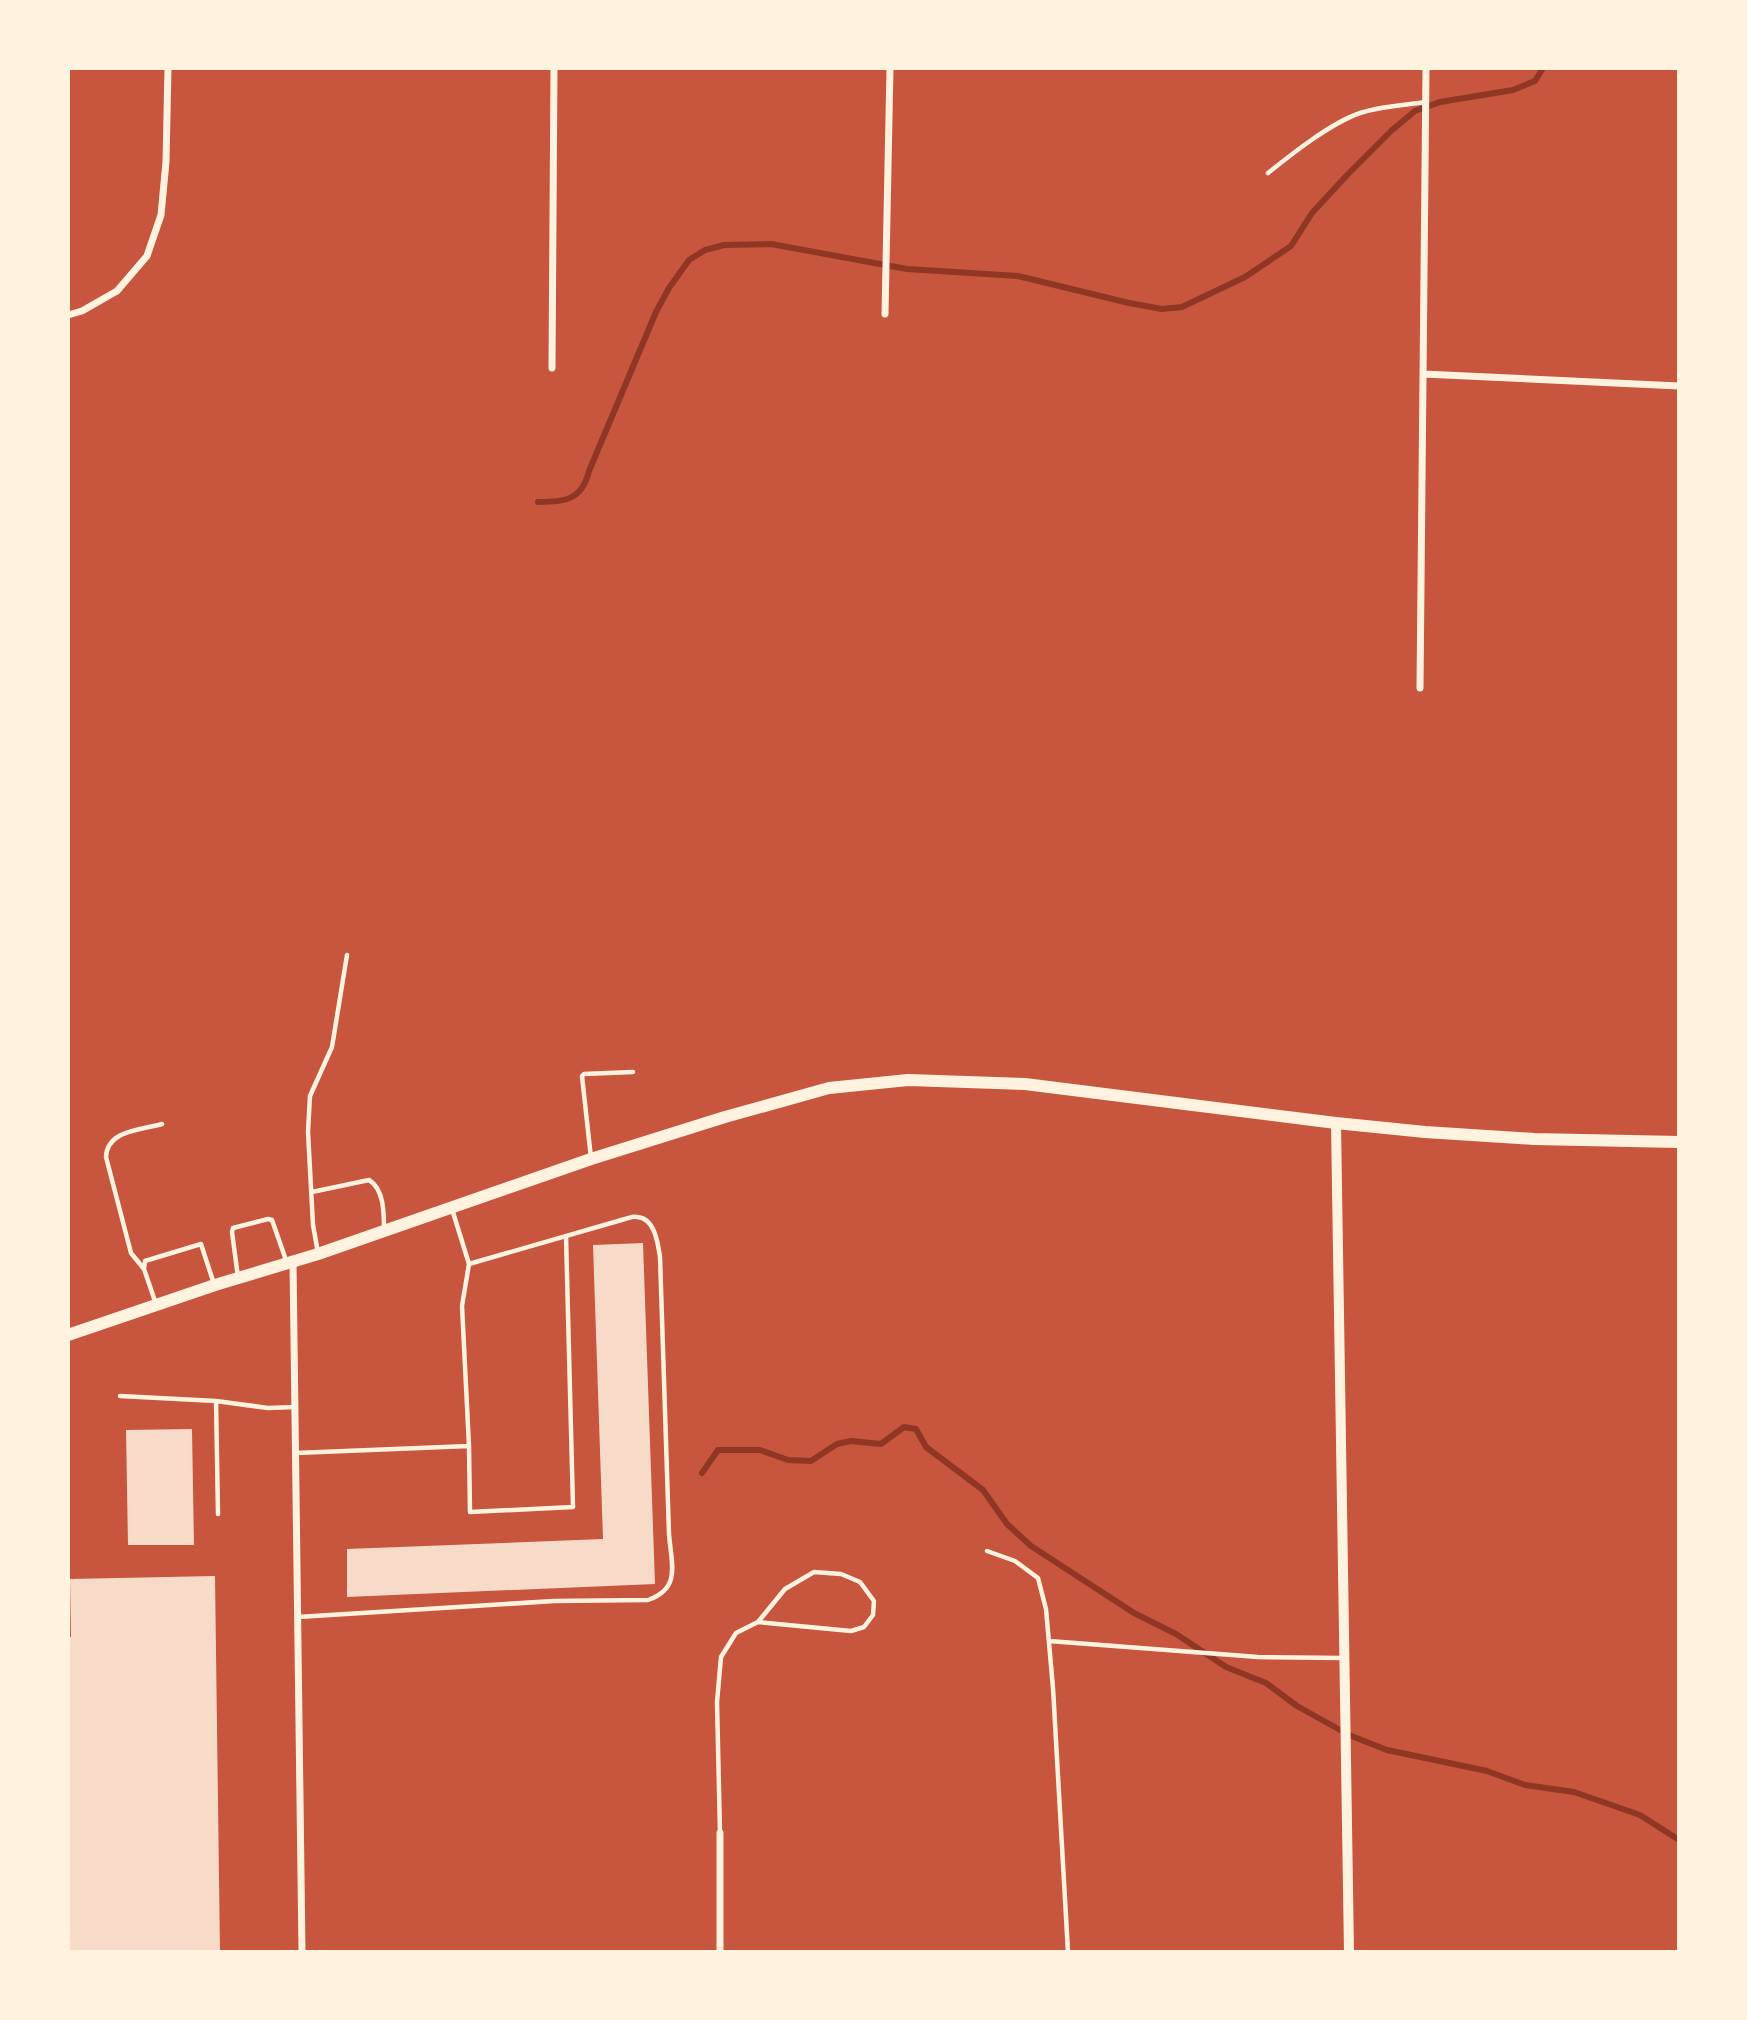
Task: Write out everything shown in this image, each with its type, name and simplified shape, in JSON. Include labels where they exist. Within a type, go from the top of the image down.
[{"type":"main road","points":[[68,1335],[452,1209],[592,1159],[829,1088],[908,1080],[1025,1084],[1425,1132],[1534,1139],[1679,1142]]},
{"type":"street","points":[[68,315],[82,311],[117,291],[147,256],[161,215],[166,162],[167,68]]},
{"type":"street","points":[[552,368],[554,68]]},
{"type":"street","points":[[885,314],[890,68]]},
{"type":"street","points":[[1420,688],[1426,68]]},
{"type":"street","points":[[1423,374],[1679,386]]},
{"type":"street","points":[[1336,1123],[1349,1952]]},
{"type":"street","points":[[290,1263],[295,1407],[302,1952]]},
{"type":"street","points":[[720,1833],[720,1952]]},
{"type":"lane","points":[[1268,173],[1296,151],[1360,113],[1426,102]]},
{"type":"lane","points":[[318,1254],[313,1225],[308,1132],[310,1096],[332,1047],[347,955]]},
{"type":"lane","points":[[592,1159],[582,1076],[633,1072]]},
{"type":"lane","points":[[156,1304],[144,1269],[131,1253],[106,1150],[109,1142],[116,1136],[162,1124]]},
{"type":"lane","points":[[312,1192],[369,1180],[374,1183],[384,1209],[384,1230]]},
{"type":"lane","points":[[452,1209],[469,1264],[462,1306],[470,1512],[573,1507],[566,1236]]},
{"type":"lane","points":[[298,1617],[554,1601],[648,1600],[659,1596],[668,1588],[672,1575],[660,1257],[651,1227],[638,1217],[469,1264]]},
{"type":"lane","points":[[238,1278],[233,1228],[272,1220],[290,1263]]},
{"type":"lane","points":[[144,1269],[145,1261],[201,1244],[215,1285]]},
{"type":"lane","points":[[120,1396],[216,1401],[258,1407],[295,1407]]},
{"type":"lane","points":[[216,1401],[218,1514]]},
{"type":"lane","points":[[295,1453],[469,1446]]},
{"type":"lane","points":[[987,1551],[1015,1562],[1038,1578],[1046,1609],[1068,1952]]},
{"type":"lane","points":[[720,1833],[717,1702],[720,1657],[736,1633],[758,1622],[785,1589],[814,1572],[841,1574],[860,1582],[874,1601],[873,1615],[864,1628],[851,1631],[758,1622]]},
{"type":"lane","points":[[1049,1641],[1258,1657],[1345,1658]]},
{"type":"building","points":[[643,1243],[655,1584],[347,1597],[347,1549],[603,1539],[593,1245]]},
{"type":"building","points":[[192,1429],[194,1545],[128,1545],[126,1430]]},
{"type":"building","points":[[215,1576],[220,1952],[68,1952],[70,1579]]},
{"type":"waterway","points":[[538,502],[564,500],[577,494],[582,488],[656,312],[689,260],[705,250],[724,245],[771,244],[907,269],[1018,276],[1129,303],[1162,309],[1182,307],[1245,277],[1291,246],[1312,213],[1391,131],[1415,111],[1440,102],[1513,90],[1535,81],[1543,68]]},
{"type":"waterway","points":[[702,1473],[718,1450],[760,1450],[788,1460],[811,1461],[837,1444],[851,1441],[881,1444],[904,1427],[916,1429],[926,1447],[983,1490],[1007,1524],[1031,1546],[1134,1613],[1176,1634],[1226,1667],[1266,1683],[1297,1706],[1349,1735],[1387,1750],[1487,1771],[1525,1785],[1574,1792],[1640,1815],[1679,1840]]}]
